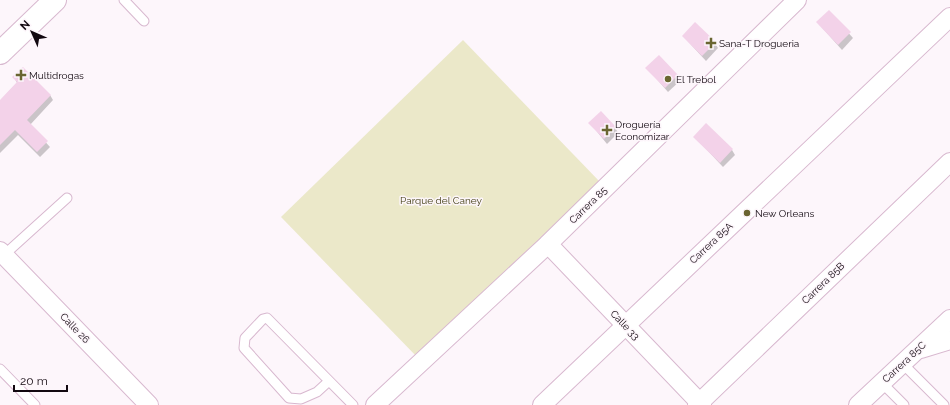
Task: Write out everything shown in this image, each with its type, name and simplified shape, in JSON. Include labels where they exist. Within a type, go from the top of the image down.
[{"type":"street","points":[[0,53],[55,0]]},
{"type":"street","name":"Carrera 85","points":[[375,405],[548,244],[797,0]]},
{"type":"street","name":"Carrera 85A","points":[[542,405],[950,17]]},
{"type":"street","name":"Carrera 85B","points":[[699,404],[950,162]]},
{"type":"street","name":"Calle 33","points":[[548,244],[699,404]]},
{"type":"street","name":"Calle 26","points":[[2,253],[149,405]]},
{"type":"street","name":"Carrera 85C","points":[[858,405],[950,319]]},
{"type":"street","points":[[918,350],[950,340]]},
{"type":"lane","points":[[124,0],[144,21]]},
{"type":"lane","points":[[2,253],[67,198]]},
{"type":"lane","points":[[329,381],[317,392],[301,399],[289,398],[244,348],[245,338],[262,319],[267,318],[353,405]]},
{"type":"lane","points":[[903,364],[944,405]]},
{"type":"lane","points":[[0,369],[35,405]]},
{"type":"lane","points":[[882,383],[904,405]]},
{"type":"green space","name":"Parque del Caney","points":[[463,40],[601,183],[419,359],[281,217]]},
{"type":"building","points":[[829,10],[851,32],[838,45],[816,22]]},
{"type":"building","points":[[695,22],[716,42],[702,56],[682,36]]},
{"type":"building","points":[[659,55],[678,75],[665,88],[645,68]]},
{"type":"building","points":[[23,67],[51,95],[27,120],[48,141],[37,152],[15,130],[0,145],[0,100],[17,82],[12,77]]},
{"type":"building","points":[[601,111],[616,127],[604,139],[588,123]]},
{"type":"building","points":[[706,123],[733,149],[720,163],[693,137]]},
{"type":"place","name":"Sana-T Drogueria","points":[[711,43]]},
{"type":"place","name":"Multidrogas","points":[[21,75]]},
{"type":"place","name":"El Trebol","points":[[668,79]]},
{"type":"place","name":"Droguería Economizar","points":[[607,130]]},
{"type":"place","name":"New Orleans","points":[[747,213]]}]
